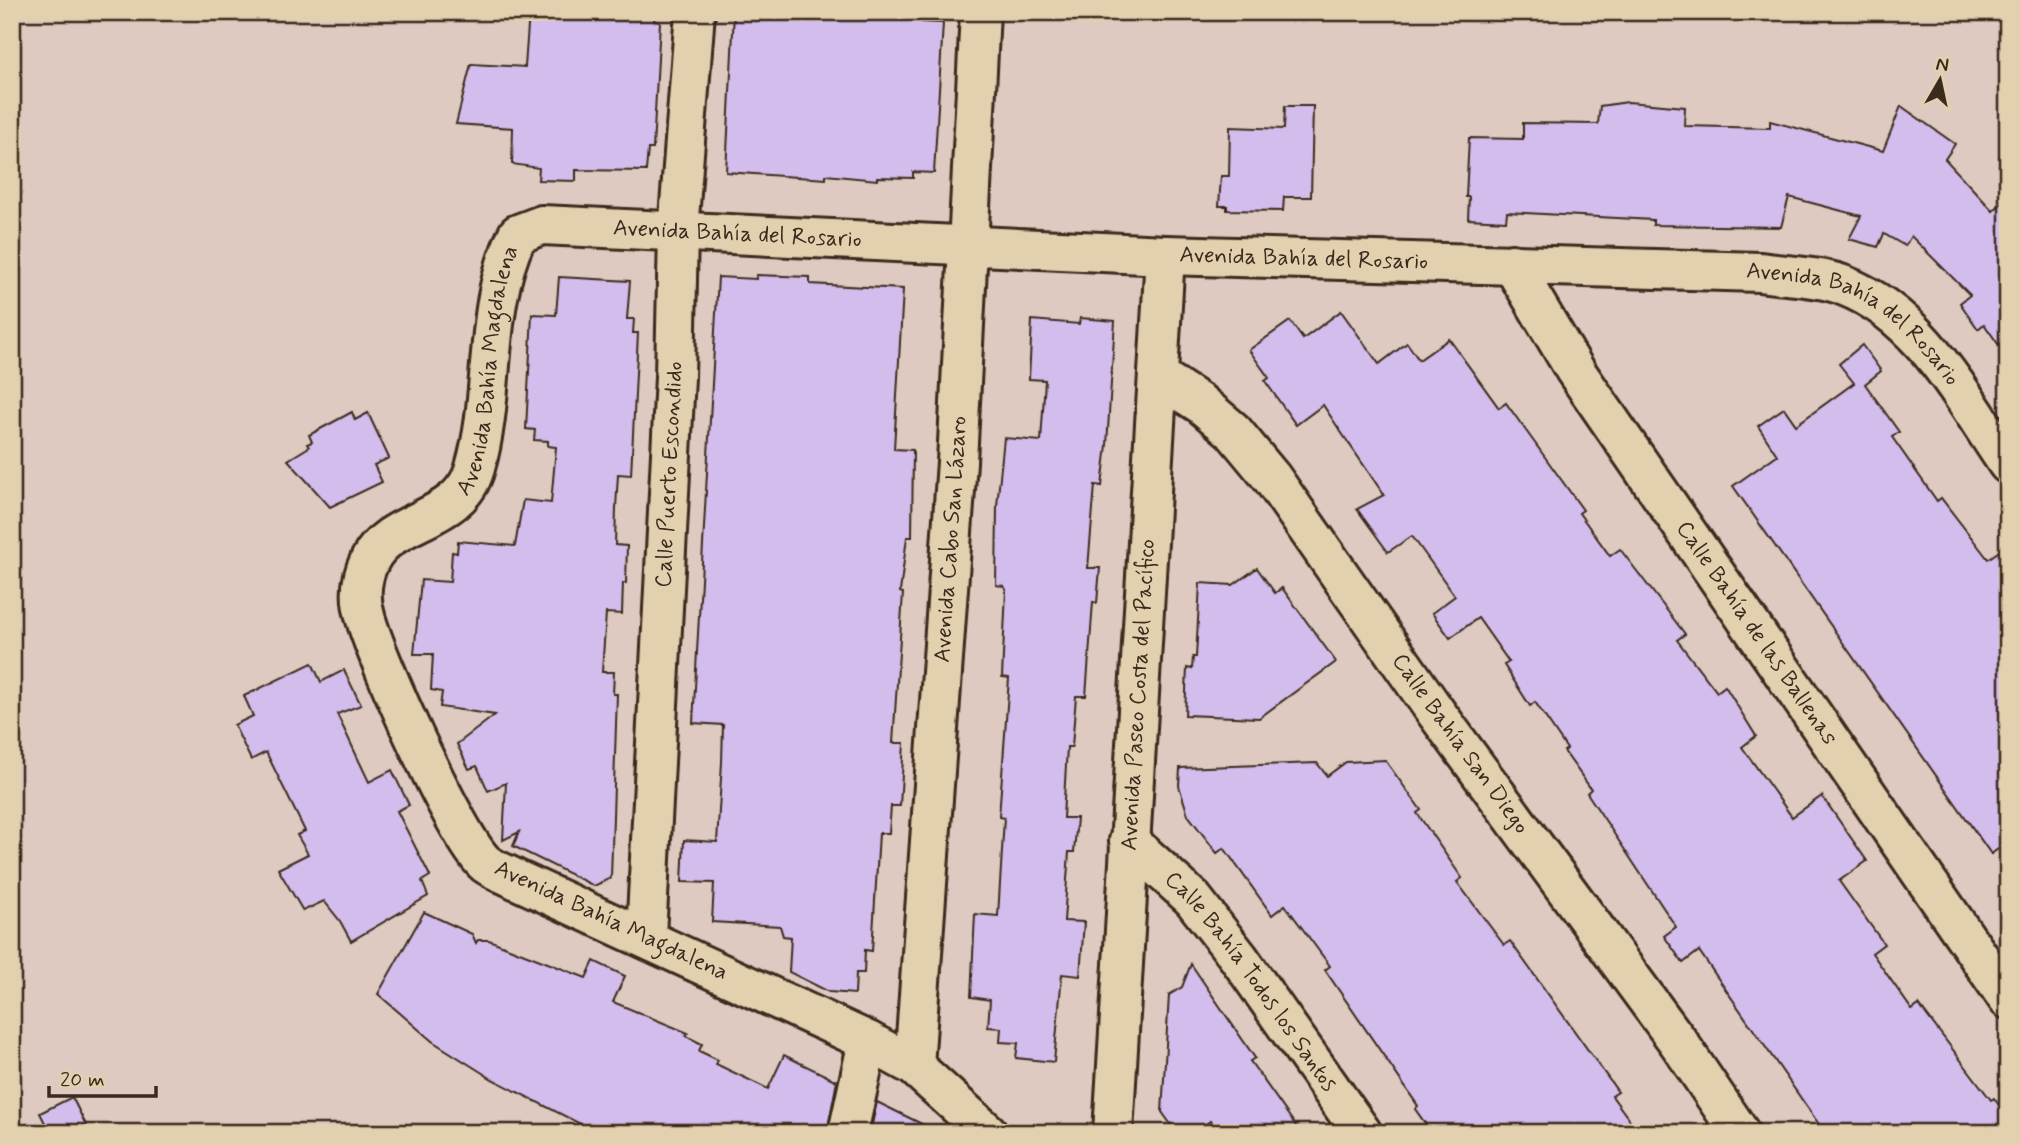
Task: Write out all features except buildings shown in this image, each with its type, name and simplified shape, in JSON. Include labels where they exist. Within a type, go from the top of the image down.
[{"type":"street","name":"Calle Puerto Escondido","points":[[646,936],[675,377],[678,232],[695,12]]},
{"type":"street","name":"Avenida Cabo San Lázaro","points":[[914,1066],[957,462],[980,12]]},
{"type":"street","name":"Avenida Bahía del Rosario","points":[[518,234],[542,225],[1165,255],[1760,272],[1843,285],[1882,304],[1919,336],[2008,464]]},
{"type":"street","name":"Avenida Bahía Magdalena","points":[[518,234],[506,260],[497,304],[485,413],[475,470],[463,494],[435,515],[389,539],[372,557],[361,584],[365,616],[409,723],[470,844],[486,863],[868,1041],[914,1066],[988,1133]]},
{"type":"street","name":"Avenida Paseo Costa del Pacífico","points":[[1112,1133],[1165,255]]},
{"type":"street","name":"Calle Bahía de las Ballenas","points":[[1512,264],[1575,370],[2008,999]]},
{"type":"street","name":"Calle Bahía San Diego","points":[[1158,376],[1201,404],[1233,431],[1272,478],[1435,711],[1679,1043],[1740,1133]]},
{"type":"street","name":"Calle Bahía Todos los Santos","points":[[1129,841],[1193,899],[1362,1133]]},
{"type":"street","points":[[848,1133],[868,1041]]}]
